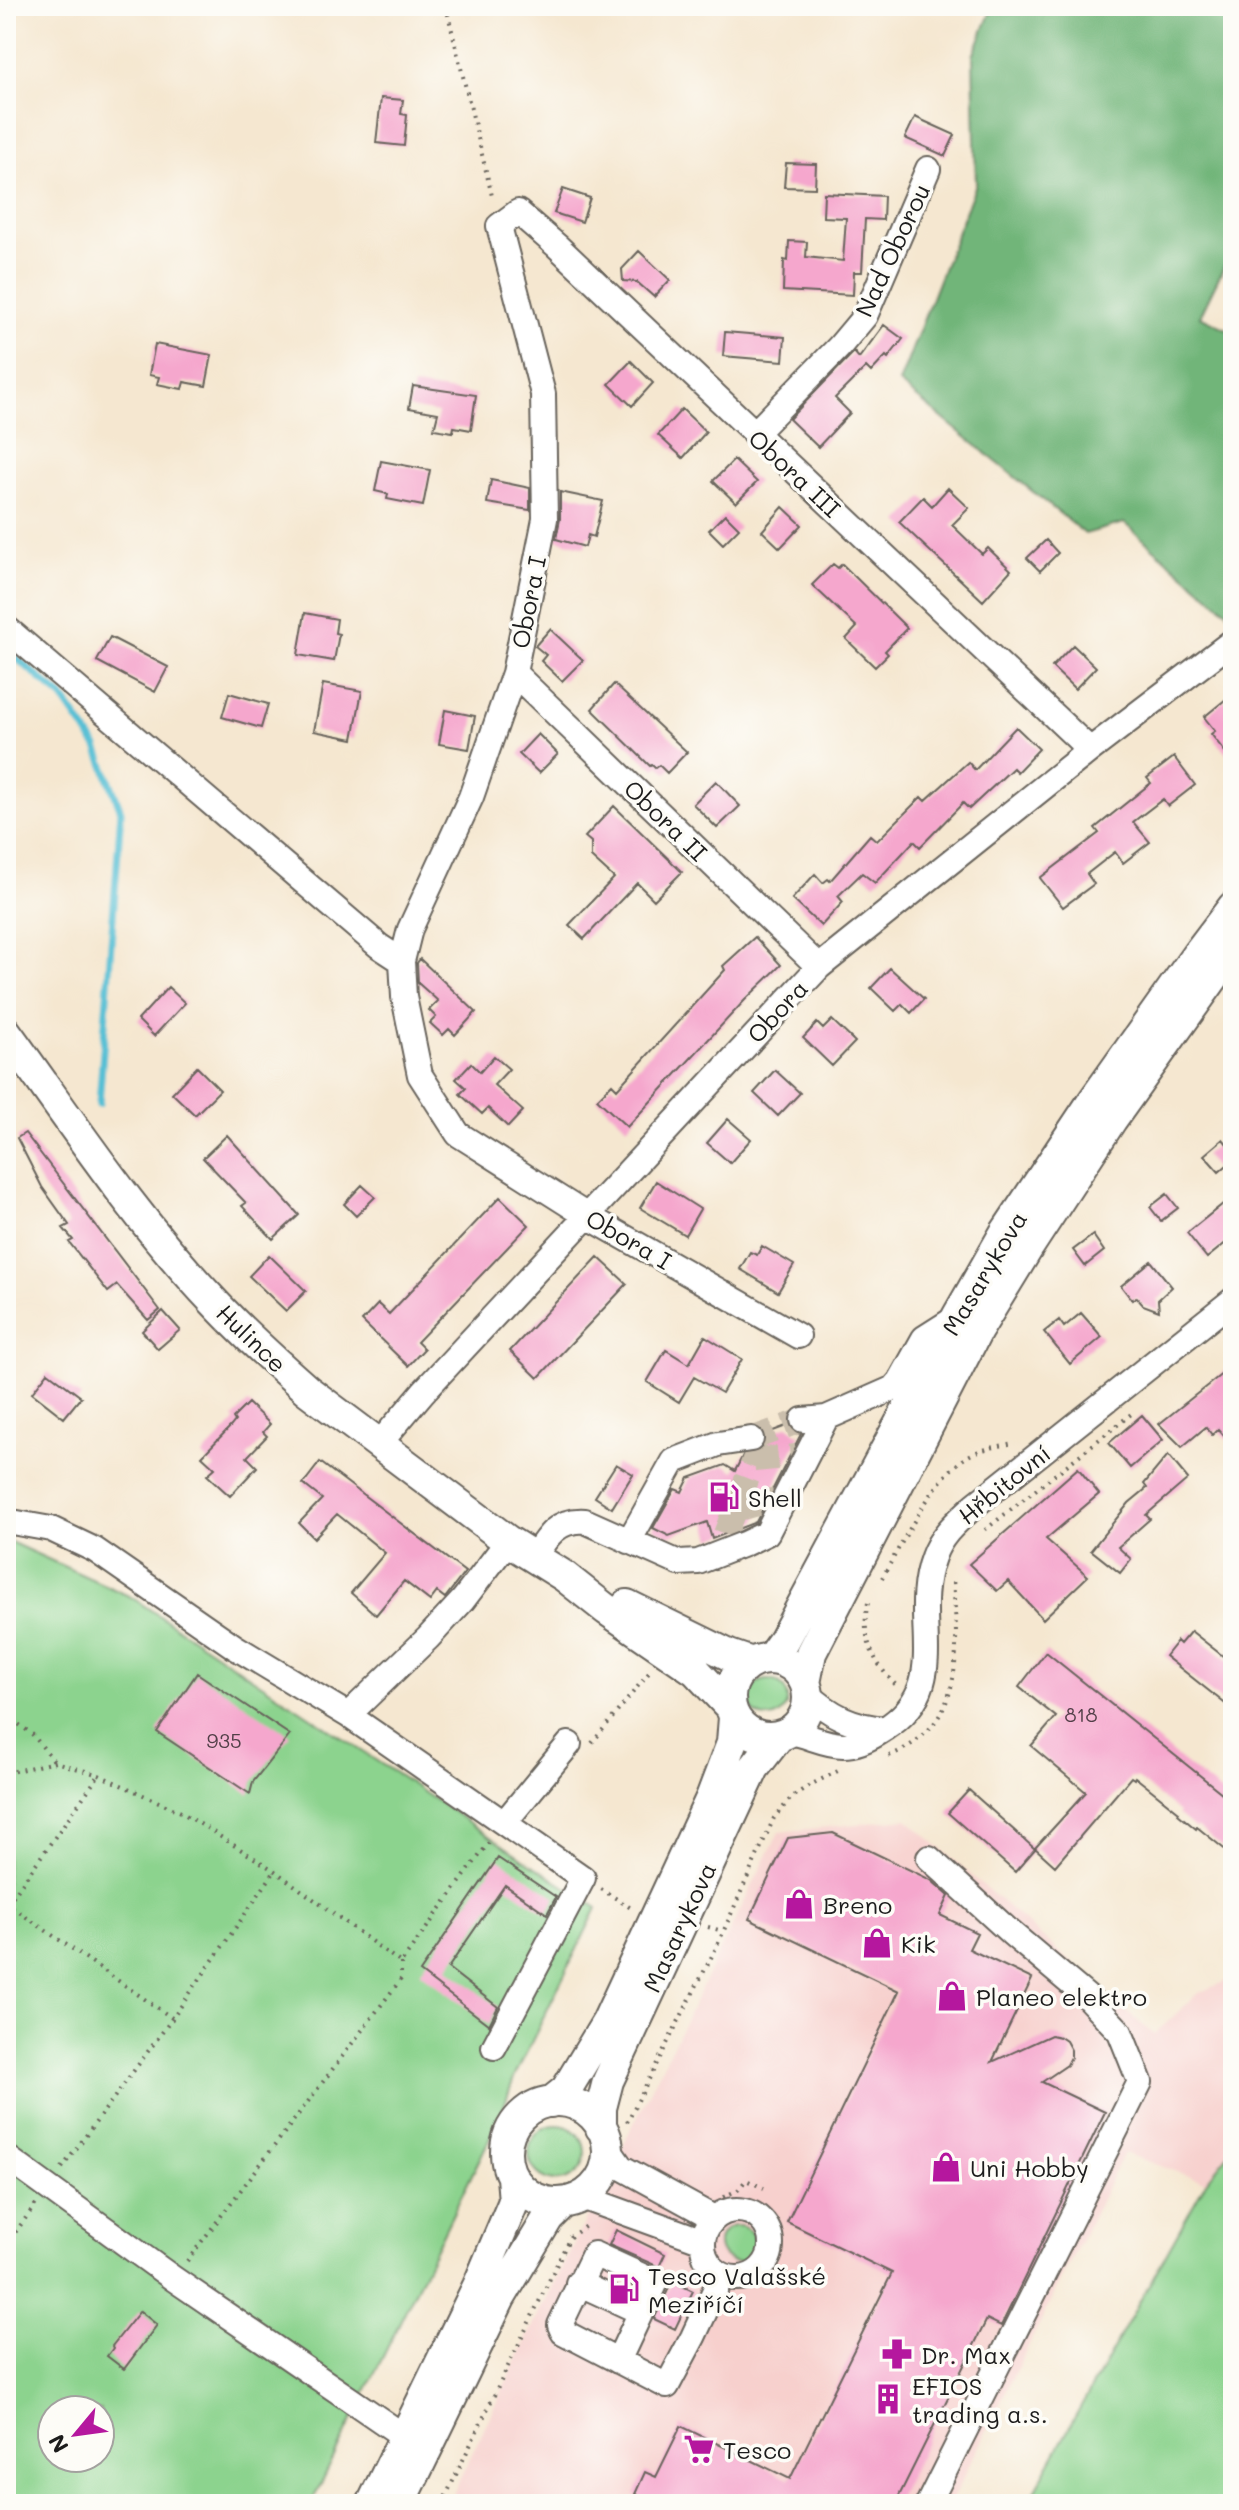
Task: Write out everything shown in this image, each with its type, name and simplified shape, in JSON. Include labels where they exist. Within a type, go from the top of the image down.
[{"type":"main road","name":"Masarykova","points":[[807,1688],[811,1653],[977,1331],[1029,1246],[1102,1112],[1198,953],[1233,907]]},
{"type":"main road","name":"Masarykova","points":[[761,1661],[795,1620],[1005,1233],[1233,950]]},
{"type":"main road","name":"Hulince","points":[[10,1021],[129,1200],[214,1302],[307,1390],[508,1541],[564,1576],[607,1610],[696,1671],[733,1712]]},
{"type":"main road","name":"Hulince","points":[[564,1576],[729,1655],[761,1661]]},
{"type":"main road","points":[[761,1661],[791,1666],[800,1673],[807,1688],[804,1716],[784,1734],[769,1738],[749,1732],[733,1712],[730,1695],[734,1682],[741,1670],[761,1661]]},
{"type":"main road","name":"Masarykova","points":[[372,2504],[478,2286],[514,2201],[506,2148],[512,2129],[532,2108],[551,2102],[566,2090],[607,2022],[711,1798],[732,1743],[733,1712]]},
{"type":"main road","name":"Masarykova","points":[[400,2504],[500,2298],[548,2218],[597,2184],[602,2176],[610,2135],[601,2108],[608,2081],[754,1768],[784,1734]]},
{"type":"main road","points":[[551,2102],[580,2107],[610,2135]]},
{"type":"main road","points":[[512,2177],[534,2198],[553,2203],[572,2200]]},
{"type":"street","name":"Nad Oborou","points":[[754,434],[865,316],[928,169]]},
{"type":"street","name":"Obora III","points":[[499,226],[518,212],[557,246],[1090,750]]},
{"type":"street","name":"Obora I","points":[[499,226],[543,394],[545,519],[514,673],[471,797],[410,929],[402,961],[404,997],[420,1075],[458,1134],[589,1217],[798,1336]]},
{"type":"street","points":[[6,628],[379,946],[402,961]]},
{"type":"street","name":"Obora","points":[[379,1444],[423,1392],[819,967],[1090,750],[1233,641]]},
{"type":"street","name":"Obora II","points":[[514,673],[819,967]]},
{"type":"street","name":"Hřbitovní","points":[[784,1734],[842,1745],[863,1741],[909,1711],[922,1687],[926,1651],[925,1590],[932,1557],[945,1534],[975,1505],[1233,1300]]},
{"type":"street","points":[[534,1557],[550,1533],[558,1526],[576,1520],[585,1521],[679,1563],[698,1562],[722,1544],[767,1533],[814,1419],[894,1388],[924,1338],[957,1317]]},
{"type":"street","points":[[629,1541],[674,1461],[718,1444],[751,1439]]},
{"type":"street","points":[[6,1521],[51,1529],[95,1550],[235,1647],[348,1715],[583,1878],[494,2047]]},
{"type":"street","points":[[348,1715],[463,1600],[508,1541]]},
{"type":"street","points":[[807,1688],[826,1709],[846,1721],[885,1729]]},
{"type":"street","points":[[504,1823],[569,1744]]},
{"type":"street","points":[[928,2504],[1140,2082],[1120,2032],[1104,2015],[929,1858]]},
{"type":"street","points":[[610,2135],[621,2167],[714,2218]]},
{"type":"street","points":[[6,2157],[174,2279],[405,2437]]},
{"type":"street","points":[[572,2200],[703,2241]]},
{"type":"street","points":[[739,2209],[763,2221],[770,2233],[772,2246],[760,2270],[748,2277],[735,2278],[722,2275],[711,2267],[703,2241],[706,2229],[714,2218],[726,2211],[739,2209]]},
{"type":"street","points":[[618,2361],[655,2282],[594,2254],[560,2325],[563,2332],[618,2361],[667,2386],[722,2275]]},
{"type":"street","points":[[578,2283],[641,2312]]},
{"type":"path","points":[[446,6],[499,226]]},
{"type":"path","points":[[6,997],[10,1021]]},
{"type":"path","points":[[979,1536],[1139,1407]]},
{"type":"path","points":[[887,1757],[915,1744],[928,1733],[938,1720],[948,1697],[957,1639],[953,1567]]},
{"type":"path","points":[[6,1715],[32,1734],[55,1762]]},
{"type":"path","points":[[6,1773],[55,1762],[99,1775],[181,1812],[275,1871],[401,1963]]},
{"type":"path","points":[[610,2135],[630,2117],[716,1948],[774,1818],[792,1797],[808,1786],[824,1776],[848,1768]]},
{"type":"path","points":[[99,1775],[6,1904],[172,2019]]},
{"type":"path","points":[[174,2279],[401,1979],[401,1963],[504,1823]]},
{"type":"path","points":[[6,2245],[172,2019],[275,1871]]},
{"type":"path","points":[[583,1878],[633,1909],[638,1899]]},
{"type":"path","points":[[710,2190],[724,2197],[738,2190],[746,2180],[764,2188]]},
{"type":"shaded area","points":[[907,1819],[1154,2035],[1198,1993],[1233,1978],[1233,2148],[1206,2182],[1124,2153],[950,2504],[448,2504],[529,2334],[779,1832]]},
{"type":"green space","points":[[993,6],[1233,6],[1233,248],[1200,316],[1233,332],[1233,616],[1124,523],[1085,534],[899,383],[976,184],[973,56]]},
{"type":"green space","points":[[6,1540],[131,1597],[597,1908],[514,2078],[500,2117],[311,2504],[6,2504]]},
{"type":"green space","points":[[768,1680],[781,1686],[787,1699],[781,1712],[768,1718],[755,1712],[749,1699],[755,1686]]},
{"type":"green space","points":[[557,2125],[577,2133],[585,2153],[577,2173],[557,2181],[537,2173],[529,2153],[537,2133]]},
{"type":"green space","points":[[1233,2148],[1233,2504],[1027,2504],[1206,2182]]},
{"type":"green space","points":[[737,2226],[750,2231],[755,2244],[750,2257],[737,2262],[724,2257],[719,2244],[724,2231]]},
{"type":"building","points":[[381,98],[403,100],[401,114],[407,115],[404,146],[376,143]]},
{"type":"building","points":[[915,117],[955,135],[945,156],[905,138]]},
{"type":"building","points":[[786,163],[816,164],[815,188],[784,187]]},
{"type":"building","points":[[563,189],[590,198],[582,222],[554,213]]},
{"type":"building","points":[[824,193],[884,196],[883,220],[865,219],[862,272],[854,272],[853,295],[783,291],[784,260],[788,261],[789,241],[807,242],[806,257],[843,261],[846,218],[823,217]]},
{"type":"building","points":[[639,251],[670,280],[654,297],[637,282],[623,281],[622,269]]},
{"type":"building","points":[[884,325],[903,339],[888,358],[886,356],[871,372],[866,367],[835,398],[850,413],[818,447],[789,419],[854,352],[859,358]]},
{"type":"building","points":[[725,332],[785,337],[783,361],[723,356]]},
{"type":"building","points":[[155,344],[212,355],[206,386],[184,382],[182,389],[157,384],[159,377],[149,375]]},
{"type":"building","points":[[631,361],[653,383],[632,406],[609,384]]},
{"type":"building","points":[[413,386],[476,395],[471,430],[454,427],[453,432],[434,429],[438,413],[409,408]]},
{"type":"building","points":[[682,409],[706,432],[683,458],[658,435]]},
{"type":"building","points":[[734,460],[757,482],[736,503],[713,481]]},
{"type":"building","points":[[381,461],[430,470],[423,506],[387,499],[388,494],[375,491]]},
{"type":"building","points":[[491,480],[530,488],[530,510],[487,503]]},
{"type":"building","points":[[948,488],[969,508],[952,525],[982,554],[988,548],[1011,570],[983,601],[899,522],[923,497],[932,506]]},
{"type":"building","points":[[560,492],[603,501],[594,537],[588,535],[585,547],[556,539]]},
{"type":"building","points":[[783,507],[802,525],[780,548],[762,531]]},
{"type":"building","points":[[725,514],[739,528],[723,544],[709,530]]},
{"type":"building","points":[[1046,540],[1058,553],[1040,571],[1027,558]]},
{"type":"building","points":[[833,564],[838,568],[842,564],[907,628],[885,651],[888,654],[875,667],[846,639],[857,627],[812,585]]},
{"type":"building","points":[[305,613],[337,619],[335,633],[339,634],[334,661],[298,655]]},
{"type":"building","points":[[550,629],[583,660],[562,681],[541,661],[546,655],[535,646]]},
{"type":"building","points":[[110,637],[168,667],[155,692],[97,661]]},
{"type":"building","points":[[1073,645],[1096,667],[1075,689],[1052,667]]},
{"type":"building","points":[[323,684],[362,691],[353,739],[314,731]]},
{"type":"building","points":[[614,684],[687,752],[667,773],[659,765],[655,768],[650,766],[592,709]]},
{"type":"building","points":[[229,693],[268,704],[261,728],[222,717]]},
{"type":"building","points":[[1225,700],[1233,710],[1233,762],[1211,734],[1215,731],[1204,717]]},
{"type":"building","points":[[445,710],[475,716],[469,749],[439,744]]},
{"type":"building","points":[[1016,727],[1039,749],[1017,772],[1013,768],[969,809],[963,803],[920,847],[914,841],[875,883],[862,873],[838,896],[843,902],[821,926],[792,899],[815,874],[823,883],[828,879],[830,881],[870,835],[877,841],[921,797],[925,801],[968,762],[975,770]]},
{"type":"building","points":[[538,734],[558,754],[539,773],[519,754]]},
{"type":"building","points":[[1174,757],[1195,785],[1168,806],[1163,799],[1133,822],[1150,842],[1123,863],[1115,852],[1087,874],[1094,884],[1063,907],[1040,878],[1099,833],[1095,828],[1151,783],[1147,778]]},
{"type":"building","points":[[716,781],[740,806],[717,828],[693,804]]},
{"type":"building","points":[[614,806],[682,872],[654,900],[637,883],[584,939],[569,925],[614,878],[591,857],[591,842],[585,837]]},
{"type":"building","points":[[755,937],[781,965],[627,1127],[597,1099],[612,1084],[617,1089],[725,970],[723,966]]},
{"type":"building","points":[[420,959],[476,1012],[455,1035],[449,1029],[443,1035],[430,1023],[436,1017],[429,1010],[438,1001],[418,983],[417,963]]},
{"type":"building","points":[[890,968],[924,999],[911,1013],[902,1004],[895,1011],[871,988]]},
{"type":"building","points":[[168,987],[185,1003],[154,1036],[138,1020]]},
{"type":"building","points":[[832,1020],[855,1042],[832,1066],[803,1038],[817,1023],[823,1029]]},
{"type":"building","points":[[494,1056],[509,1069],[494,1085],[523,1111],[508,1127],[488,1108],[482,1114],[460,1094],[466,1088],[456,1079],[471,1063],[480,1072]]},
{"type":"building","points":[[197,1067],[220,1090],[195,1115],[172,1093]]},
{"type":"building","points":[[775,1070],[800,1093],[778,1116],[754,1093]]},
{"type":"building","points":[[728,1119],[751,1139],[730,1163],[707,1143]]},
{"type":"building","points":[[25,1133],[160,1310],[148,1320],[117,1285],[108,1292],[69,1242],[73,1240],[63,1228],[69,1225],[42,1187],[17,1138]]},
{"type":"building","points":[[227,1135],[299,1215],[273,1239],[242,1206],[246,1203],[203,1158]]},
{"type":"building","points":[[1223,1139],[1233,1151],[1233,1160],[1219,1172],[1204,1155]]},
{"type":"building","points":[[656,1181],[700,1209],[685,1235],[640,1208]]},
{"type":"building","points":[[362,1185],[375,1197],[356,1216],[344,1204]]},
{"type":"building","points":[[1167,1194],[1178,1208],[1161,1221],[1150,1207]]},
{"type":"building","points":[[500,1197],[529,1225],[417,1342],[424,1349],[408,1366],[362,1321],[378,1304],[389,1314]]},
{"type":"building","points":[[1223,1204],[1233,1217],[1233,1237],[1207,1258],[1187,1233]]},
{"type":"building","points":[[1093,1235],[1104,1251],[1085,1266],[1073,1250]]},
{"type":"building","points":[[762,1246],[794,1265],[778,1292],[740,1269],[750,1252],[757,1255]]},
{"type":"building","points":[[269,1255],[306,1291],[286,1311],[249,1276]]},
{"type":"building","points":[[598,1257],[627,1284],[538,1378],[510,1351]]},
{"type":"building","points":[[1151,1261],[1172,1287],[1158,1300],[1159,1311],[1143,1305],[1136,1297],[1132,1300],[1121,1286]]},
{"type":"building","points":[[163,1311],[180,1330],[158,1349],[142,1331]]},
{"type":"building","points":[[1081,1313],[1102,1337],[1070,1364],[1044,1332],[1059,1320],[1064,1327]]},
{"type":"building","points":[[705,1336],[742,1359],[722,1393],[694,1377],[679,1402],[647,1382],[666,1350],[689,1364]]},
{"type":"building","points":[[1233,1365],[1233,1446],[1218,1429],[1212,1435],[1206,1427],[1182,1447],[1159,1424]]},
{"type":"building","points":[[48,1372],[81,1397],[64,1418],[32,1393]]},
{"type":"building","points":[[248,1403],[270,1424],[263,1432],[267,1436],[247,1457],[257,1467],[230,1496],[207,1475],[215,1468],[202,1456]]},
{"type":"building","points":[[1142,1415],[1163,1440],[1130,1468],[1109,1443]]},
{"type":"building","points":[[789,1425],[801,1434],[756,1522],[712,1539],[707,1522],[669,1536],[653,1528],[675,1489],[682,1492],[689,1478],[725,1465],[735,1471],[743,1455],[761,1450],[765,1444],[765,1434]]},
{"type":"building","points":[[1168,1455],[1188,1479],[1146,1515],[1150,1519],[1118,1547],[1131,1559],[1120,1573],[1091,1550],[1129,1503],[1147,1488],[1144,1484]]},
{"type":"building","points":[[320,1462],[465,1572],[445,1598],[437,1592],[430,1601],[404,1581],[376,1615],[351,1593],[385,1553],[337,1514],[314,1538],[299,1523],[322,1499],[303,1484]]},
{"type":"building","points":[[616,1464],[633,1474],[612,1508],[595,1497]]},
{"type":"building","points":[[1078,1468],[1099,1494],[1046,1539],[1088,1576],[1043,1619],[1008,1581],[997,1591],[969,1564]]},
{"type":"building","points":[[1191,1631],[1233,1664],[1233,1710],[1165,1656],[1177,1641],[1180,1644]]},
{"type":"building","points":[[1046,1652],[1233,1802],[1233,1856],[1135,1777],[1131,1777],[1055,1866],[1035,1848],[1086,1792],[1031,1746],[1056,1717],[1019,1687]]},
{"type":"building","points":[[197,1673],[290,1735],[253,1782],[250,1794],[157,1732]]},
{"type":"building","points":[[969,1790],[1035,1849],[1015,1872],[948,1813]]},
{"type":"building","points":[[833,1833],[931,1880],[949,1896],[940,1915],[977,1933],[969,1949],[1032,1979],[992,2062],[1051,2035],[1060,2037],[1071,2050],[1071,2057],[1067,2065],[1042,2082],[1105,2112],[1001,2326],[987,2319],[895,2504],[655,2504],[635,2494],[645,2472],[656,2477],[681,2426],[790,2479],[892,2273],[787,2222],[899,1991],[749,1919],[788,1838]]},
{"type":"building","points":[[498,1858],[556,1897],[547,1914],[505,1885],[448,1968],[498,2007],[489,2025],[420,1972]]},
{"type":"building","points":[[616,2230],[665,2254],[659,2267],[609,2245]]},
{"type":"building","points":[[670,2280],[693,2291],[675,2329],[654,2319]]},
{"type":"building","points":[[140,2311],[157,2325],[124,2369],[107,2356]]},
{"type":"waterway","points":[[6,649],[63,698],[97,747],[121,811],[99,1104]]},
{"type":"tunnel","points":[[751,1439],[803,1420]]},
{"type":"tunnel","points":[[725,1534],[764,1434]]},
{"type":"tunnel","points":[[754,1460],[796,1456]]},
{"type":"tunnel","points":[[735,1510],[775,1499]]},
{"type":"place","name":"Shell","points":[[724,1497]]},
{"type":"place","name":"Breno","points":[[799,1904]]},
{"type":"place","name":"Kik","points":[[877,1943]]},
{"type":"place","name":"Planeo elektro","points":[[952,1996]]},
{"type":"place","name":"Uni Hobby","points":[[946,2167]]},
{"type":"place","name":"Tesco Valašské Meziříčí","points":[[624,2289]]},
{"type":"place","name":"Dr. Max","points":[[897,2354]]},
{"type":"place","name":"EFIOS trading a.s.","points":[[888,2399]]},
{"type":"place","name":"Tesco","points":[[699,2449]]}]
